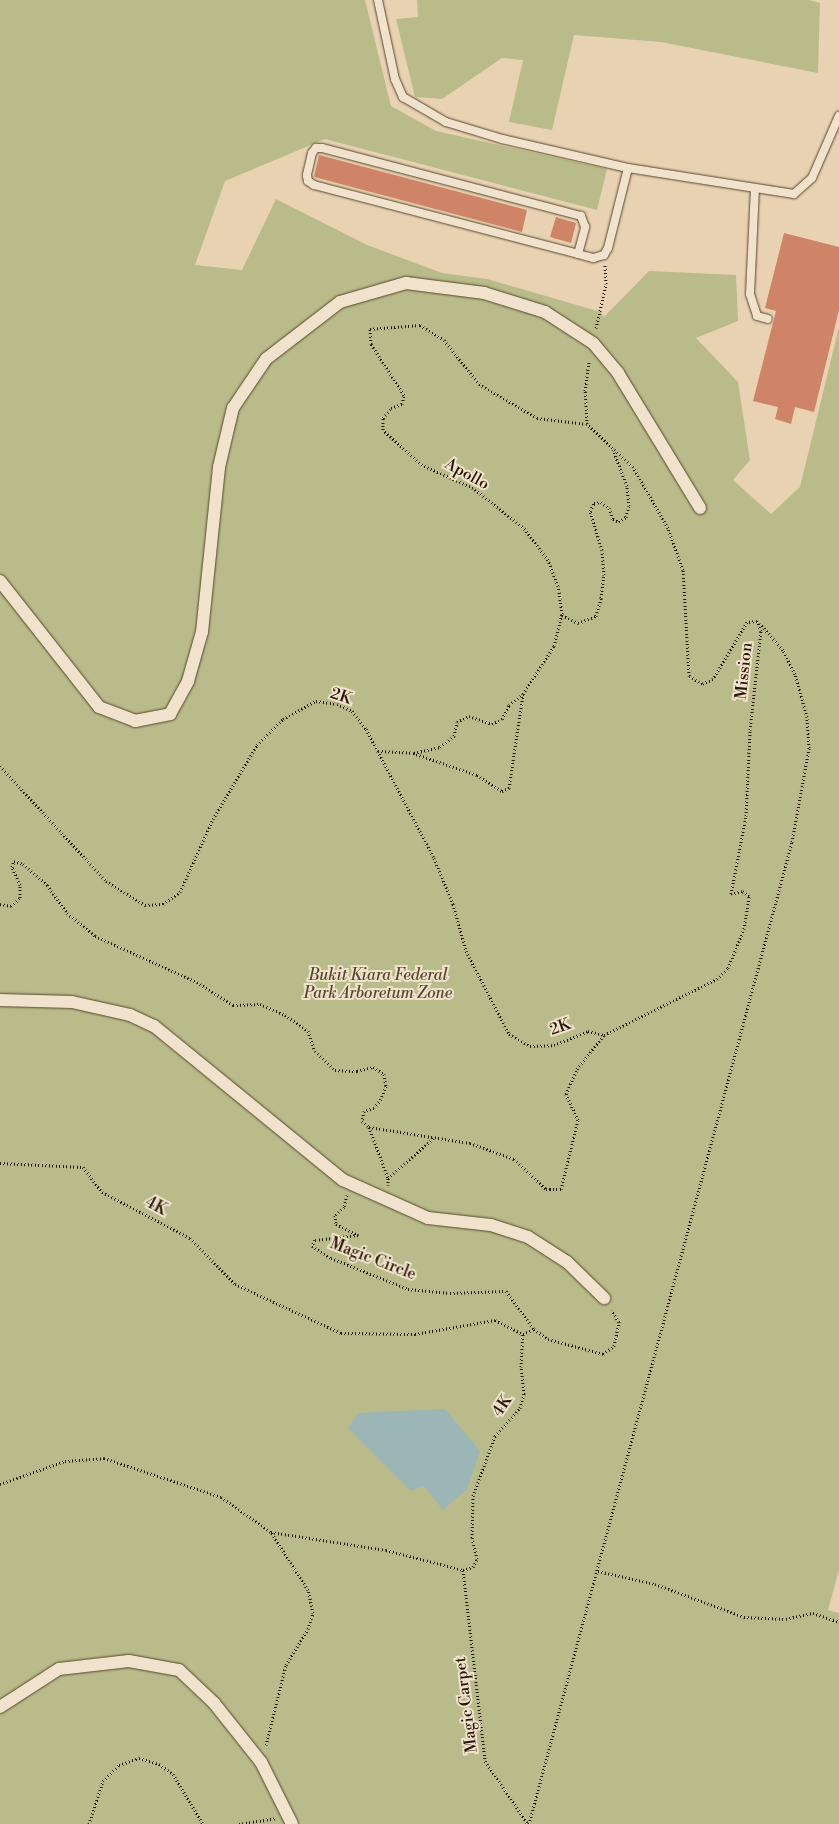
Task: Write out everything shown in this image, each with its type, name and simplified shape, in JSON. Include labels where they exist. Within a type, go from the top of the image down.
[{"type":"street","points":[[0,581],[99,707],[135,721],[170,714],[188,681],[202,632],[219,467],[233,408],[266,358],[340,302],[406,283],[484,293],[545,312],[592,343],[618,372],[700,508]]},
{"type":"street","points":[[0,1000],[72,1002],[130,1015],[154,1026],[343,1180],[386,1201],[428,1218],[491,1225],[528,1237],[567,1262],[604,1298]]},
{"type":"street","points":[[0,1707],[59,1669],[129,1661],[179,1670],[214,1703],[261,1762],[290,1820]]},
{"type":"lane","points":[[378,0],[395,79],[403,97],[446,122],[502,139],[628,168],[794,194],[812,178],[839,116]]},
{"type":"lane","points":[[578,254],[585,227],[580,216],[322,148],[312,153],[307,175],[308,181],[314,185],[593,258],[604,255],[628,168]]},
{"type":"lane","points":[[755,188],[750,294],[757,316],[768,319]]},
{"type":"path","points":[[587,424],[584,391],[592,343],[606,284],[604,255]]},
{"type":"path","name":"Apollo","points":[[378,751],[413,753],[477,775],[502,791],[509,788],[524,694],[554,646],[562,614],[558,586],[548,560],[525,529],[473,488],[422,465],[383,430],[383,418],[391,408],[402,404],[404,395],[371,344],[370,329],[420,325],[444,340],[479,384],[537,418],[587,424]]},
{"type":"path","name":"Mission","points":[[587,424],[633,467],[668,528],[683,570],[689,676],[702,684],[713,678],[747,622],[757,621],[761,631],[750,730],[746,816],[731,894],[742,890],[749,896],[744,929],[728,968],[717,979],[604,1036]]},
{"type":"path","points":[[562,614],[578,623],[596,616],[604,575],[602,550],[590,511],[594,503],[602,502],[609,508],[613,519],[619,522],[626,517],[629,506],[627,486],[612,447]]},
{"type":"path","points":[[528,1824],[744,1033],[792,842],[810,748],[807,717],[795,674],[783,650],[757,621]]},
{"type":"path","points":[[413,753],[440,747],[454,736],[457,722],[469,716],[492,724],[502,719],[509,704],[524,694]]},
{"type":"path","name":"2K","points":[[0,766],[106,881],[145,905],[163,904],[180,892],[213,818],[257,746],[283,718],[316,701],[337,704],[352,711],[378,751],[434,858],[453,904],[466,951],[509,1034],[530,1046],[554,1045],[588,1031],[604,1036]]},
{"type":"path","points":[[0,904],[11,906],[20,898],[20,885],[12,867],[14,861],[23,864],[47,885],[67,913],[95,936],[197,982],[232,1005],[260,1004],[285,1015],[308,1031],[315,1051],[335,1070],[357,1071],[373,1068],[384,1074],[386,1086],[381,1099],[374,1108],[364,1111],[362,1121],[369,1127],[388,1178],[386,1201]]},
{"type":"path","points":[[369,1127],[470,1143],[514,1159],[546,1189],[561,1189],[578,1120],[566,1094],[577,1069],[604,1036]]},
{"type":"path","points":[[388,1178],[434,1138]]},
{"type":"path","name":"4K","points":[[0,1163],[83,1167],[102,1192],[190,1238],[235,1284],[341,1334],[415,1334],[495,1320],[523,1334],[521,1367],[524,1394],[520,1408],[495,1436],[472,1496],[472,1538],[476,1559],[473,1567],[463,1570]]},
{"type":"path","name":"Magic Circle","points":[[343,1180],[348,1195],[344,1207],[335,1215],[336,1224],[358,1236],[315,1240],[312,1246],[331,1258],[408,1289],[450,1293],[506,1291],[534,1329]]},
{"type":"path","points":[[523,1334],[534,1329],[548,1339],[603,1354],[614,1346],[619,1322],[604,1298]]},
{"type":"path","points":[[0,1484],[65,1461],[104,1458],[221,1497],[271,1532],[308,1590],[313,1613],[308,1629],[286,1665],[261,1762]]},
{"type":"path","points":[[271,1532],[386,1550],[463,1570]]},
{"type":"path","name":"Magic Carpet","points":[[463,1570],[485,1761],[528,1824]]},
{"type":"path","points":[[598,1571],[655,1584],[744,1617],[786,1619],[813,1613],[839,1622]]},
{"type":"path","points":[[89,1824],[103,1780],[119,1765],[139,1758],[159,1764],[173,1774],[203,1824]]},
{"type":"path","points":[[239,1824],[290,1820]]},
{"type":"green space","name":"Bukit Kiara Federal Park Arboretum Zone","points":[[0,0],[365,0],[391,106],[436,131],[607,169],[597,210],[325,139],[225,181],[195,265],[242,270],[276,199],[367,245],[442,273],[487,279],[601,312],[604,317],[649,271],[736,275],[738,321],[696,338],[738,382],[750,460],[733,480],[771,514],[800,487],[839,327],[839,1570],[828,1610],[839,1613],[839,1824],[0,1824]]},
{"type":"green space","points":[[417,0],[809,0],[820,3],[818,73],[661,42],[574,35],[552,130],[509,122],[523,60],[502,58],[442,99],[415,97],[396,19],[418,17]]},
{"type":"water","points":[[445,1409],[480,1451],[467,1489],[443,1510],[424,1486],[411,1491],[348,1428],[358,1413]]},
{"type":"building","points":[[319,155],[527,210],[522,232],[314,177]]},
{"type":"building","points":[[556,217],[576,223],[571,243],[550,237]]},
{"type":"building","points":[[784,233],[839,247],[839,310],[814,412],[795,407],[791,424],[775,419],[778,407],[753,401],[776,311],[765,308]]}]
